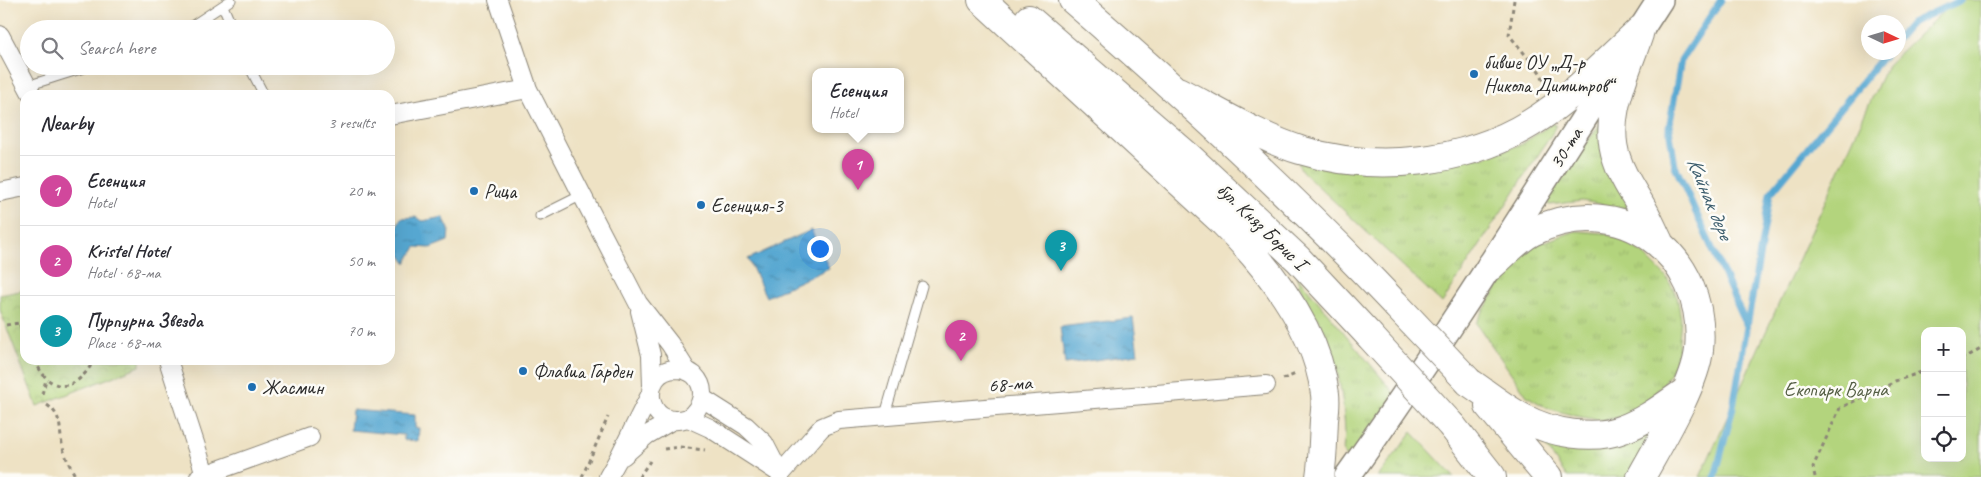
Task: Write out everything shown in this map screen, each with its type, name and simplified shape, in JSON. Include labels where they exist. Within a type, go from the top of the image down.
[{"type":"highway","points":[[982,0],[1224,223],[1254,253],[1300,320],[1319,366],[1325,394],[1320,477]]},
{"type":"highway","name":"бул. Княз Борис I","points":[[1007,0],[1189,157],[1298,259],[1452,426],[1492,477]]},
{"type":"highway","name":"бул. Княз Борис I","points":[[1073,0],[1178,91],[1337,243],[1469,382],[1548,477]]},
{"type":"highway","points":[[1178,91],[1272,139],[1299,150],[1325,156],[1372,162],[1427,159],[1481,147],[1505,138],[1532,122],[1559,103],[1640,30]]},
{"type":"highway","points":[[1640,30],[1620,90],[1611,129],[1612,143],[1624,176],[1646,214],[1659,242]]},
{"type":"highway","points":[[1491,266],[1530,233],[1555,223],[1579,218],[1627,224],[1643,231],[1659,242],[1673,257],[1683,272],[1698,311],[1699,352],[1686,392],[1641,477]]},
{"type":"highway","points":[[1469,382],[1523,418],[1555,430],[1589,435],[1607,434],[1634,425],[1686,392]]},
{"type":"highway","points":[[1452,426],[1484,477]]},
{"type":"street","points":[[498,0],[528,89],[638,303],[670,344],[687,371],[699,382],[702,398],[695,413],[647,435],[617,461]]},
{"type":"street","name":"30-та","points":[[1347,477],[1386,423],[1491,266],[1660,0]]},
{"type":"street","points":[[0,35],[20,72]]},
{"type":"street","points":[[21,75],[29,90]]},
{"type":"street","points":[[395,114],[528,89]]},
{"type":"street","points":[[0,192],[20,188]]},
{"type":"street","points":[[638,303],[651,356],[652,404],[656,411],[662,417],[679,419],[710,428],[782,475]]},
{"type":"street","points":[[169,365],[202,475],[310,437]]},
{"type":"street","points":[[608,477],[656,378],[663,373],[679,369],[687,371]]},
{"type":"street","name":"68-ма","points":[[782,475],[822,427],[839,420],[1266,386]]},
{"type":"street","points":[[702,398],[746,426],[764,443],[782,475]]},
{"type":"lane","points":[[201,20],[231,0]]},
{"type":"lane","points":[[223,6],[229,20]]},
{"type":"lane","points":[[32,90],[68,75]]},
{"type":"lane","points":[[254,75],[261,90]]},
{"type":"lane","points":[[540,216],[582,195]]},
{"type":"lane","points":[[885,415],[922,286]]},
{"type":"path","points":[[1514,0],[1509,35],[1539,71],[1559,103]]},
{"type":"path","points":[[6,325],[19,323]]},
{"type":"path","points":[[1966,357],[1981,349]]},
{"type":"path","points":[[37,365],[41,374],[49,382],[62,386],[75,381],[85,374],[91,365]]},
{"type":"path","points":[[1266,386],[1319,366]]},
{"type":"path","points":[[1815,477],[1813,467],[1840,408],[1895,381],[1922,372]]},
{"type":"path","points":[[42,394],[46,379]]},
{"type":"path","points":[[47,405],[58,417],[62,447],[68,464],[76,477]]},
{"type":"path","points":[[582,477],[608,417]]},
{"type":"path","points":[[658,454],[664,449],[679,447],[698,448],[718,453],[735,444]]},
{"type":"path","points":[[639,477],[652,458]]},
{"type":"green space","name":"Екопарк Варна","points":[[1955,0],[1981,0],[1981,477],[1700,477],[1887,65],[1892,60],[1906,60],[1906,47]]},
{"type":"green space","points":[[1553,123],[1556,125],[1555,129],[1442,303],[1302,171],[1298,164],[1302,160],[1485,157],[1522,144]]},
{"type":"green space","points":[[1601,123],[1630,209],[1582,201],[1549,205],[1546,202],[1547,198]]},
{"type":"green space","points":[[1576,231],[1603,233],[1621,240],[1641,252],[1667,278],[1677,296],[1681,319],[1678,350],[1671,373],[1649,401],[1625,416],[1603,421],[1547,408],[1527,396],[1476,323],[1513,262],[1532,246]]},
{"type":"green space","points":[[1296,275],[1395,394],[1351,458],[1345,456],[1343,450],[1345,433],[1342,400],[1330,345],[1327,336],[1303,294]]},
{"type":"green space","points":[[20,291],[20,362],[0,310],[0,295]]},
{"type":"green space","points":[[21,365],[140,365],[140,366],[37,406]]},
{"type":"green space","points":[[1646,429],[1653,432],[1629,477],[1567,477],[1540,438]]},
{"type":"green space","points":[[1412,432],[1454,477],[1378,477]]},
{"type":"water","points":[[415,217],[423,221],[443,217],[449,229],[448,241],[430,248],[416,247],[406,263],[399,251],[395,236],[401,218]]},
{"type":"water","points":[[811,230],[829,268],[766,297],[748,259]]},
{"type":"water","points":[[1133,318],[1138,354],[1065,364],[1060,327]]},
{"type":"water","points":[[352,410],[415,415],[415,428],[419,428],[418,441],[404,440],[404,435],[350,430]]},
{"type":"waterway","name":"Кайнак дере","points":[[1721,0],[1681,60],[1669,128],[1675,166],[1747,326]]},
{"type":"waterway","name":"Кайнак дере","points":[[1906,29],[1911,23],[1961,0]]},
{"type":"waterway","name":"Кайнак дере","points":[[1715,477],[1733,407],[1770,194],[1880,60]]},
{"type":"place","name":"бивше ОУ „Д-р Никола Димитров“","points":[[1474,74]]},
{"type":"place","name":"Есенция","points":[[858,190]]},
{"type":"place","name":"Рица","points":[[474,191]]},
{"type":"place","name":"Есенция-3","points":[[701,205]]},
{"type":"place","name":"Пурпурна Звезда","points":[[1061,271]]},
{"type":"place","name":"Kristel Hotel","points":[[961,361]]},
{"type":"place","name":"Флавиа Гарден","points":[[523,371]]},
{"type":"place","name":"Жасмин","points":[[252,387]]}]
